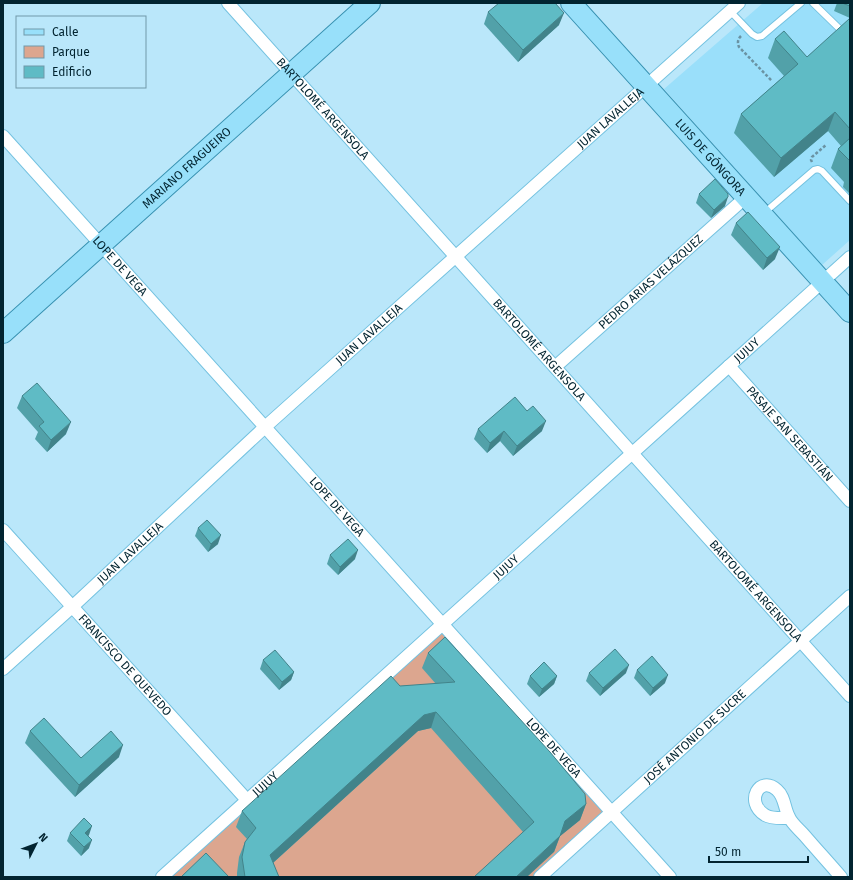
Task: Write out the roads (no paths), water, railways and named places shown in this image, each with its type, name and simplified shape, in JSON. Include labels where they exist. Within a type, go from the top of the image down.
[{"type":"main road","name":"MARIANO FRAGUEIRO","points":[[3,333],[370,3]]},
{"type":"main road","name":"LUIS DE GÓNGORA","points":[[571,3],[850,312]]},
{"type":"street","name":"BARTOLOMÉ ARGENSOLA","points":[[228,3],[850,696]]},
{"type":"street","name":"JUAN LAVALLEJA","points":[[3,669],[72,607],[265,427],[735,7]]},
{"type":"street","name":"LOPE DE VEGA","points":[[3,136],[670,877]]},
{"type":"street","name":"PEDRO ARIAS VELÁZQUEZ","points":[[555,367],[746,197]]},
{"type":"street","name":"JUJUY","points":[[162,877],[850,257]]},
{"type":"street","name":"PASAJE SAN SEBASTIÁN","points":[[729,366],[850,501]]},
{"type":"street","name":"FRANCISCO DE QUEVEDO","points":[[3,530],[247,800]]},
{"type":"street","name":"JOSÉ ANTONIO DE SUCRE","points":[[540,877],[850,596]]},
{"type":"street","points":[[789,818],[841,877]]},
{"type":"lane","points":[[735,7],[748,30],[757,37],[762,36],[801,3]]},
{"type":"lane","points":[[813,3],[850,39]]},
{"type":"lane","points":[[762,214],[818,168],[850,201]]}]
